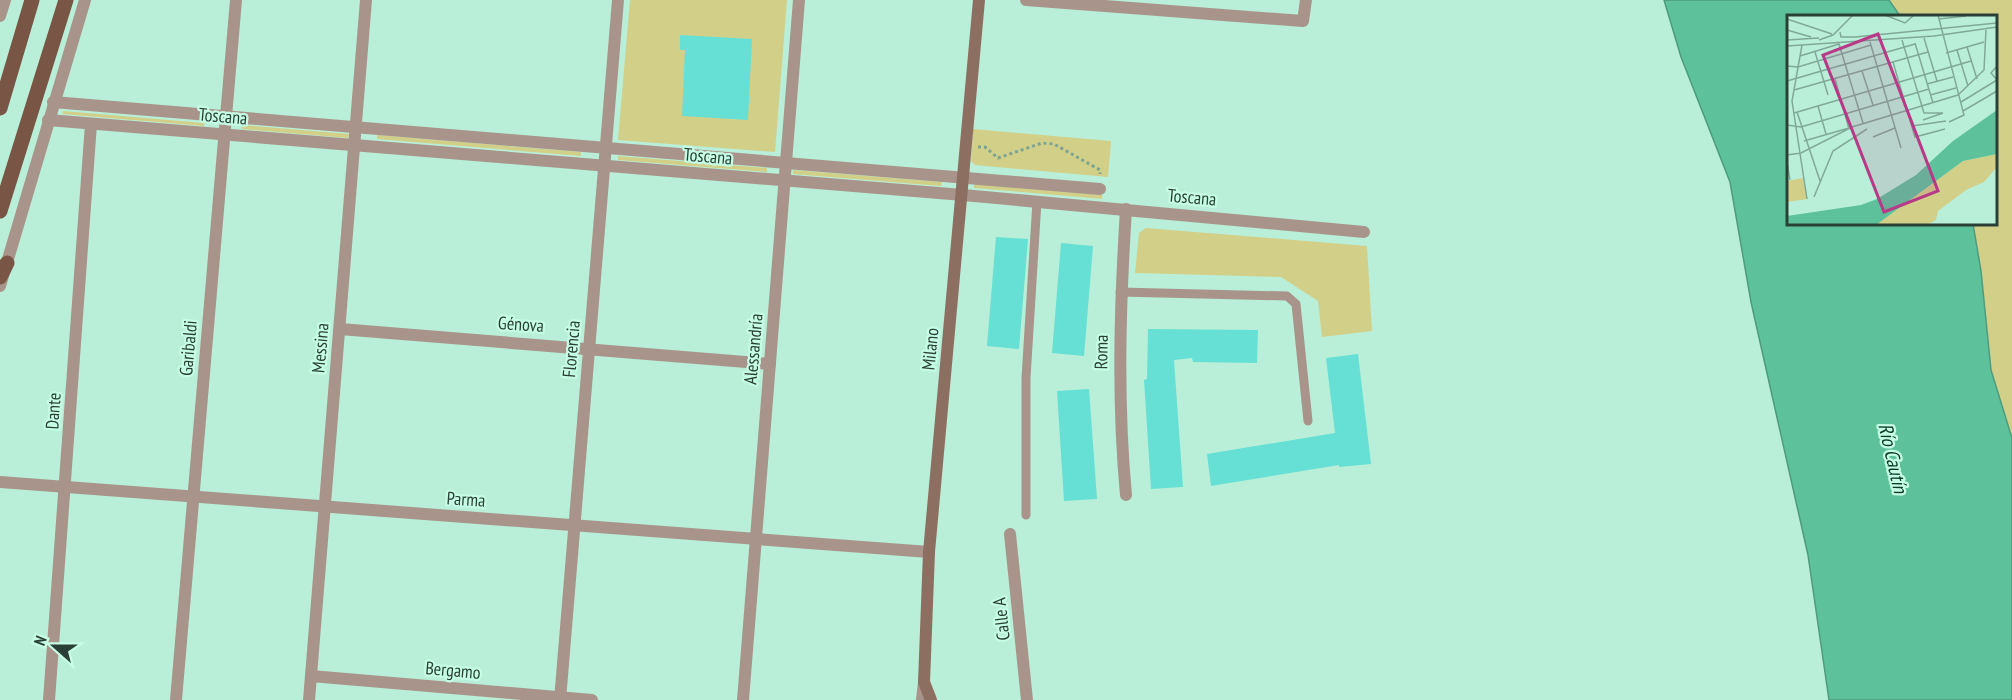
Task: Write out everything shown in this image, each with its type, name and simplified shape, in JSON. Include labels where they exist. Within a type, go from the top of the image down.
[{"type":"main road","points":[[0,108],[32,0]]},
{"type":"main road","points":[[0,211],[66,0]]},
{"type":"main road","points":[[0,277],[7,263]]},
{"type":"street","points":[[0,16],[5,0]]},
{"type":"street","points":[[0,286],[53,102],[86,0]]},
{"type":"street","name":"Garibaldi","points":[[176,700],[236,0]]},
{"type":"street","name":"Messina","points":[[309,700],[366,0]]},
{"type":"street","name":"Florencia","points":[[560,699],[618,0]]},
{"type":"street","name":"Alessandría","points":[[744,700],[799,0]]},
{"type":"street","name":"Milano","points":[[931,700],[924,682],[929,552],[979,0]]},
{"type":"street","points":[[1026,0],[1176,6],[1303,21],[1306,0]]},
{"type":"street","name":"Toscana","points":[[53,102],[964,177],[1100,182]]},
{"type":"street","name":"Toscana","points":[[48,120],[1037,201],[1364,232]]},
{"type":"street","name":"Dante","points":[[49,700],[91,124]]},
{"type":"street","name":"Roma","points":[[1126,209],[1120,292],[1120,434],[1126,495]]},
{"type":"street","name":"Génova","points":[[340,329],[770,364]]},
{"type":"street","name":"Parma","points":[[0,482],[929,552]]},
{"type":"street","name":"Calle A","points":[[1010,534],[1028,700]]},
{"type":"street","name":"Bergamo","points":[[311,676],[592,700]]},
{"type":"street","points":[[922,700],[924,682]]},
{"type":"lane","points":[[1026,514],[1026,378],[1037,201]]},
{"type":"lane","points":[[1120,292],[1287,296],[1296,304],[1308,421]]},
{"type":"path","points":[[967,146],[985,147],[998,158],[1042,143],[1054,144],[1100,170],[1100,182]]},
{"type":"shaded area","points":[[630,0],[787,0],[775,152],[618,140]]},
{"type":"shaded area","points":[[1889,0],[2012,0],[2012,438],[1991,370],[1981,272],[1973,225],[1997,225],[1997,15],[1899,15]]},
{"type":"shaded area","points":[[63,111],[204,123],[204,126],[62,114]]},
{"type":"shaded area","points":[[242,125],[349,134],[348,138],[242,129]]},
{"type":"shaded area","points":[[973,129],[1111,141],[1108,177],[975,165],[971,161]]},
{"type":"shaded area","points":[[377,135],[581,152],[581,156],[377,139]]},
{"type":"shaded area","points":[[618,156],[767,168],[767,172],[618,160]]},
{"type":"shaded area","points":[[793,170],[942,182],[941,186],[793,174]]},
{"type":"shaded area","points":[[974,184],[1102,195],[1102,199],[974,188]]},
{"type":"shaded area","points":[[1146,228],[1367,246],[1372,331],[1322,337],[1318,301],[1281,277],[1135,273],[1139,233]]},
{"type":"water","name":"Río Cautín","points":[[1664,0],[1889,0],[1899,15],[1787,15],[1787,225],[1973,225],[1981,271],[1991,370],[2012,438],[2012,700],[1829,700],[1808,555],[1751,302],[1730,182],[1681,57]]},
{"type":"building","points":[[680,35],[752,39],[748,120],[682,116],[685,50],[680,50]]},
{"type":"building","points":[[996,237],[1028,239],[1019,349],[987,346]]},
{"type":"building","points":[[1061,243],[1093,246],[1084,356],[1052,353]]},
{"type":"building","points":[[1148,329],[1258,330],[1257,363],[1193,362],[1192,358],[1174,360],[1183,487],[1151,489],[1144,380],[1147,379]]},
{"type":"building","points":[[1358,354],[1371,464],[1339,467],[1339,465],[1211,486],[1207,454],[1335,433],[1326,358]]},
{"type":"building","points":[[1089,389],[1097,499],[1064,501],[1057,391]]}]
